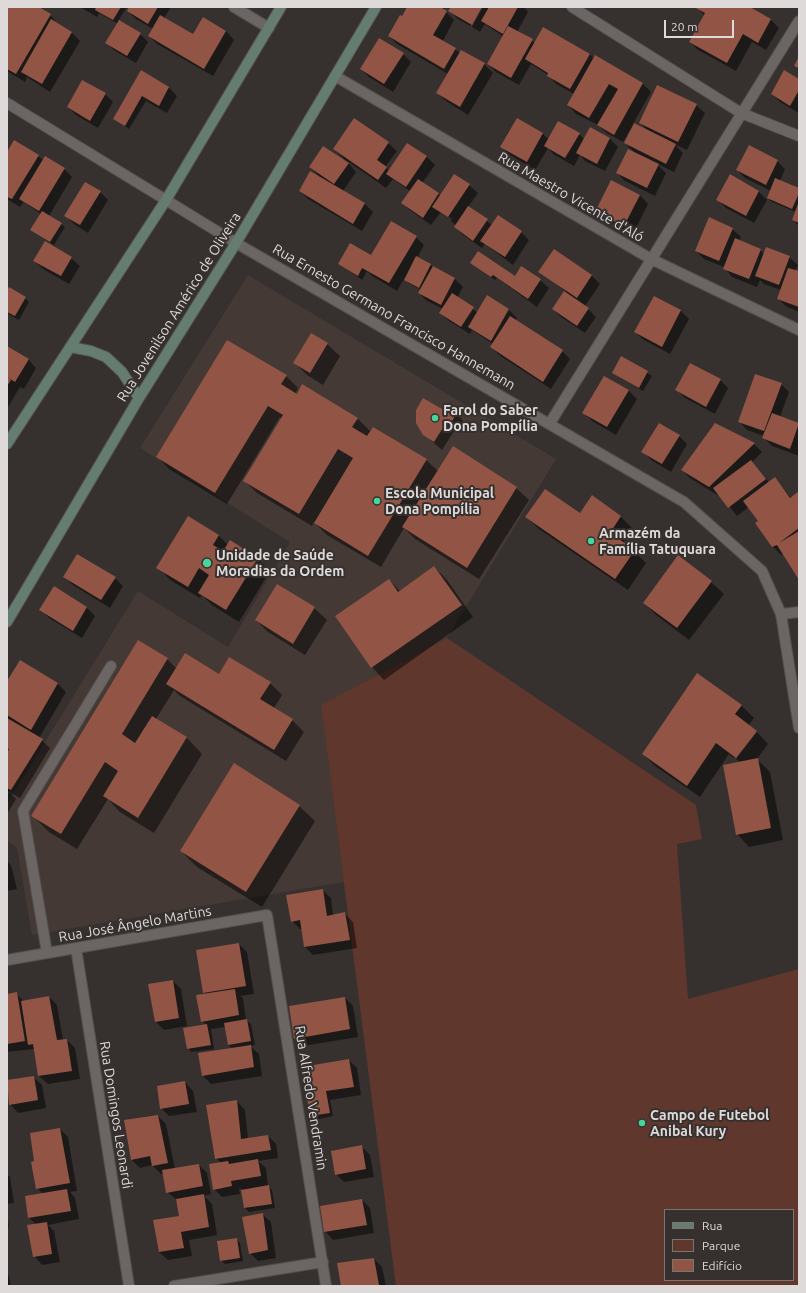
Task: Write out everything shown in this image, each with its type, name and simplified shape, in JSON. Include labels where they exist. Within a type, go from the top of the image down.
[{"type":"main road","points":[[7,444],[166,200],[281,7]]},
{"type":"main road","name":"Rua Jovenilson Américo de Oliveira","points":[[7,622],[139,398],[236,243],[376,7]]},
{"type":"main road","points":[[70,347],[91,351],[106,357],[122,372],[139,398]]},
{"type":"street","points":[[234,7],[269,28]]},
{"type":"street","points":[[572,7],[742,114],[799,136]]},
{"type":"street","points":[[550,423],[799,21]]},
{"type":"street","name":"Rua Maestro Vicente d'Aló","points":[[335,76],[651,259],[799,330]]},
{"type":"street","name":"Rua Ernesto Germano Francisco Hannemann","points":[[7,103],[236,243],[550,423],[684,502],[762,571],[781,614],[799,728]]},
{"type":"street","points":[[781,614],[799,612]]},
{"type":"street","points":[[48,953],[22,811],[111,666]]},
{"type":"street","name":"Rua José Ângelo Martins","points":[[7,960],[267,915]]},
{"type":"street","name":"Rua Alfredo Vendramin","points":[[267,915],[326,1286]]},
{"type":"street","name":"Rua Domingos Leonardi","points":[[76,948],[129,1286]]},
{"type":"street","points":[[174,1286],[323,1262]]},
{"type":"shaded area","points":[[248,275],[556,459],[447,638],[321,705],[344,882],[32,935],[17,848],[7,841],[7,804],[138,591],[228,647],[290,542],[140,448]]},
{"type":"green space","points":[[447,638],[696,805],[702,839],[677,844],[688,999],[799,969],[799,1286],[396,1286],[321,705]]},
{"type":"building","points":[[7,7],[39,7],[51,14],[16,74],[7,69]]},
{"type":"building","points":[[96,7],[121,7],[113,20],[95,10]]},
{"type":"building","points":[[129,7],[158,7],[148,24],[127,11]]},
{"type":"building","points":[[407,7],[440,7],[447,11],[433,35],[456,48],[444,69],[388,36],[400,15],[402,16]]},
{"type":"building","points":[[451,7],[482,7],[472,25],[448,11]]},
{"type":"building","points":[[489,7],[518,7],[503,34],[481,21]]},
{"type":"building","points":[[694,7],[750,7],[771,19],[758,43],[743,34],[727,63],[689,42],[705,13]]},
{"type":"building","points":[[160,15],[193,34],[203,17],[226,31],[204,69],[148,36]]},
{"type":"building","points":[[51,19],[72,32],[42,84],[21,72]]},
{"type":"building","points":[[119,20],[141,33],[127,56],[105,43]]},
{"type":"building","points":[[508,26],[533,39],[511,78],[487,64]]},
{"type":"building","points":[[543,27],[590,54],[570,89],[547,76],[548,73],[525,59]]},
{"type":"building","points":[[379,38],[404,53],[384,84],[360,69]]},
{"type":"building","points":[[461,50],[485,63],[460,107],[436,93]]},
{"type":"building","points":[[595,55],[643,83],[614,135],[597,125],[618,89],[609,84],[589,118],[567,105]]},
{"type":"building","points":[[799,56],[799,68],[794,66]]},
{"type":"building","points":[[141,70],[169,87],[159,106],[142,96],[125,126],[113,119]]},
{"type":"building","points":[[784,70],[799,79],[799,90],[790,106],[771,94]]},
{"type":"building","points":[[82,80],[106,93],[90,121],[67,107]]},
{"type":"building","points":[[657,85],[697,104],[678,142],[639,123]]},
{"type":"building","points":[[354,118],[389,142],[377,160],[387,167],[378,180],[333,149]]},
{"type":"building","points":[[517,118],[543,133],[527,162],[500,147]]},
{"type":"building","points":[[558,121],[580,133],[565,158],[544,146]]},
{"type":"building","points":[[634,123],[676,144],[666,164],[624,143]]},
{"type":"building","points":[[590,127],[610,138],[597,164],[576,153]]},
{"type":"building","points":[[14,140],[39,155],[12,199],[7,197],[7,152]]},
{"type":"building","points":[[407,143],[427,156],[406,187],[386,174]]},
{"type":"building","points":[[749,145],[778,160],[766,185],[736,170]]},
{"type":"building","points":[[323,146],[349,163],[334,184],[309,167]]},
{"type":"building","points":[[628,149],[659,164],[647,188],[616,173]]},
{"type":"building","points":[[45,156],[65,168],[39,211],[19,199]]},
{"type":"building","points":[[310,171],[365,203],[353,224],[299,191]]},
{"type":"building","points":[[454,174],[470,184],[448,217],[432,207]]},
{"type":"building","points":[[730,174],[759,191],[746,216],[716,200]]},
{"type":"building","points":[[775,178],[799,188],[799,193],[792,209],[767,198]]},
{"type":"building","points":[[418,179],[439,193],[423,218],[401,203]]},
{"type":"building","points":[[611,180],[640,195],[624,226],[595,212]]},
{"type":"building","points":[[85,182],[101,191],[80,225],[64,216]]},
{"type":"building","points":[[799,201],[799,223],[792,220]]},
{"type":"building","points":[[468,206],[488,219],[473,241],[454,227]]},
{"type":"building","points":[[42,211],[62,223],[50,242],[30,230]]},
{"type":"building","points":[[498,215],[522,231],[505,257],[480,241]]},
{"type":"building","points":[[709,217],[733,228],[719,261],[695,251]]},
{"type":"building","points":[[391,221],[417,236],[389,283],[362,268],[358,276],[338,264],[350,243],[371,255]]},
{"type":"building","points":[[735,238],[761,249],[749,279],[723,269]]},
{"type":"building","points":[[45,241],[72,257],[61,276],[33,261]]},
{"type":"building","points":[[766,247],[790,256],[779,285],[755,276]]},
{"type":"building","points":[[554,249],[592,275],[577,298],[538,272]]},
{"type":"building","points":[[478,251],[515,276],[521,266],[541,279],[528,299],[493,275],[491,277],[470,263]]},
{"type":"building","points":[[416,256],[431,264],[419,288],[404,280]]},
{"type":"building","points":[[433,266],[455,278],[441,305],[418,293]]},
{"type":"building","points":[[788,268],[799,271],[799,307],[777,299]]},
{"type":"building","points":[[9,287],[26,297],[15,316],[7,312],[7,291]]},
{"type":"building","points":[[564,291],[589,308],[577,326],[552,309]]},
{"type":"building","points":[[452,293],[474,307],[461,327],[439,313]]},
{"type":"building","points":[[487,295],[509,309],[491,341],[468,327]]},
{"type":"building","points":[[654,296],[681,310],[662,347],[634,332]]},
{"type":"building","points":[[510,316],[563,350],[543,382],[490,347]]},
{"type":"building","points":[[311,333],[328,343],[310,373],[293,363]]},
{"type":"building","points":[[227,340],[287,375],[281,384],[297,394],[302,384],[358,418],[352,427],[367,436],[373,427],[427,459],[368,556],[314,523],[353,458],[338,449],[299,514],[243,481],[283,415],[268,406],[215,493],[156,457]]},
{"type":"building","points":[[7,346],[29,359],[15,382],[7,377]]},
{"type":"building","points":[[621,356],[648,371],[639,388],[612,373]]},
{"type":"building","points":[[690,363],[721,379],[706,407],[675,390]]},
{"type":"building","points":[[755,374],[782,383],[764,431],[738,422]]},
{"type":"building","points":[[604,376],[629,390],[607,427],[582,413]]},
{"type":"building","points":[[7,377],[11,380],[7,386]]},
{"type":"building","name":"Farol do Saber Dona Pompília","points":[[423,398],[442,409],[448,407],[454,410],[455,415],[453,420],[446,423],[434,442],[423,435],[416,423],[416,410]]},
{"type":"building","points":[[772,413],[799,423],[790,449],[762,438]]},
{"type":"building","points":[[659,423],[680,435],[662,464],[641,452]]},
{"type":"building","points":[[715,423],[755,443],[709,487],[681,470]]},
{"type":"building","points":[[453,446],[517,487],[467,568],[402,527]]},
{"type":"building","points":[[751,460],[766,479],[728,508],[713,488]]},
{"type":"building","points":[[775,477],[790,498],[799,491],[799,528],[779,543],[799,531],[799,580],[777,545],[772,547],[755,523],[758,521],[743,501]]},
{"type":"building","name":"Armazém da Família Tatuquara","points":[[545,489],[580,513],[592,495],[621,516],[610,533],[635,550],[615,579],[525,517]]},
{"type":"building","name":"Unidade de Saúde Moradias da Ordem","points":[[188,516],[219,535],[213,545],[223,551],[230,540],[258,558],[226,610],[198,593],[209,575],[199,568],[188,587],[156,568]]},
{"type":"building","points":[[77,554],[116,577],[101,600],[63,577]]},
{"type":"building","points":[[678,555],[712,581],[677,628],[643,603]]},
{"type":"building","points":[[434,566],[462,605],[371,668],[335,616],[389,579],[398,592]]},
{"type":"building","points":[[277,584],[315,607],[293,644],[255,620]]},
{"type":"building","points":[[54,586],[87,607],[73,631],[39,610]]},
{"type":"building","points":[[138,640],[168,658],[122,734],[135,743],[152,716],[187,737],[138,818],[103,796],[118,771],[105,762],[61,834],[31,816]]},
{"type":"building","points":[[185,653],[219,674],[229,657],[271,682],[260,699],[293,719],[274,750],[166,684]]},
{"type":"building","points":[[20,660],[58,683],[31,730],[7,715],[7,681]]},
{"type":"building","points":[[697,673],[742,705],[735,714],[757,731],[736,758],[716,743],[687,786],[642,754]]},
{"type":"building","points":[[7,718],[43,739],[11,790],[7,788],[7,753],[9,749],[7,748]]},
{"type":"building","points":[[758,758],[771,828],[736,835],[723,765]]},
{"type":"building","points":[[234,763],[300,805],[246,892],[180,851]]},
{"type":"building","points":[[323,889],[327,916],[345,912],[350,940],[304,947],[300,920],[291,922],[286,895]]},
{"type":"building","points":[[239,943],[246,986],[203,993],[196,950]]},
{"type":"building","points":[[173,980],[179,1018],[155,1022],[148,984]]},
{"type":"building","points":[[235,989],[239,1015],[201,1022],[196,995]]},
{"type":"building","points":[[17,992],[25,1041],[7,1044],[7,994]]},
{"type":"building","points":[[49,996],[57,1040],[67,1039],[72,1071],[38,1076],[33,1044],[28,1045],[21,1001]]},
{"type":"building","points":[[345,997],[350,1029],[294,1039],[289,1006]]},
{"type":"building","points":[[247,1019],[251,1041],[228,1045],[224,1023]]},
{"type":"building","points":[[207,1024],[211,1045],[187,1049],[183,1028]]},
{"type":"building","points":[[251,1045],[254,1067],[202,1076],[198,1053]]},
{"type":"building","points":[[349,1059],[354,1087],[326,1091],[330,1113],[310,1116],[302,1067]]},
{"type":"building","points":[[34,1076],[38,1100],[9,1105],[7,1080]]},
{"type":"building","points":[[185,1081],[189,1104],[160,1109],[157,1086]]},
{"type":"building","points":[[237,1100],[241,1139],[268,1135],[271,1150],[215,1159],[206,1105]]},
{"type":"building","points":[[158,1115],[168,1163],[152,1166],[150,1156],[131,1160],[124,1120]]},
{"type":"building","points":[[60,1128],[70,1183],[36,1189],[31,1162],[34,1161],[30,1133]]},
{"type":"building","points":[[362,1145],[366,1169],[335,1175],[331,1151]]},
{"type":"building","points":[[258,1159],[261,1176],[231,1181],[232,1186],[213,1190],[209,1164],[228,1161],[229,1164]]},
{"type":"building","points":[[199,1164],[203,1186],[166,1193],[162,1170]]},
{"type":"building","points":[[269,1185],[272,1204],[244,1208],[241,1190]]},
{"type":"building","points":[[67,1189],[71,1211],[28,1218],[25,1196]]},
{"type":"building","points":[[204,1194],[209,1227],[181,1232],[184,1248],[159,1252],[153,1220],[179,1216],[176,1199]]},
{"type":"building","points":[[362,1199],[367,1225],[324,1232],[320,1206]]},
{"type":"building","points":[[263,1213],[268,1250],[249,1254],[242,1217]]},
{"type":"building","points":[[47,1222],[52,1254],[33,1257],[27,1225]]},
{"type":"building","points":[[237,1238],[240,1258],[220,1261],[217,1241]]},
{"type":"building","points":[[374,1258],[379,1285],[341,1286],[337,1263]]},
{"type":"place","name":"Farol do Saber Dona Pompília","points":[[435,418]]},
{"type":"place","name":"Escola Municipal Dona Pompília","points":[[377,501]]},
{"type":"place","name":"Armazém da Família Tatuquara","points":[[591,541]]},
{"type":"place","name":"Unidade de Saúde Moradias da Ordem","points":[[207,563]]},
{"type":"place","name":"Campo de Futebol Anibal Kury","points":[[642,1123]]}]
